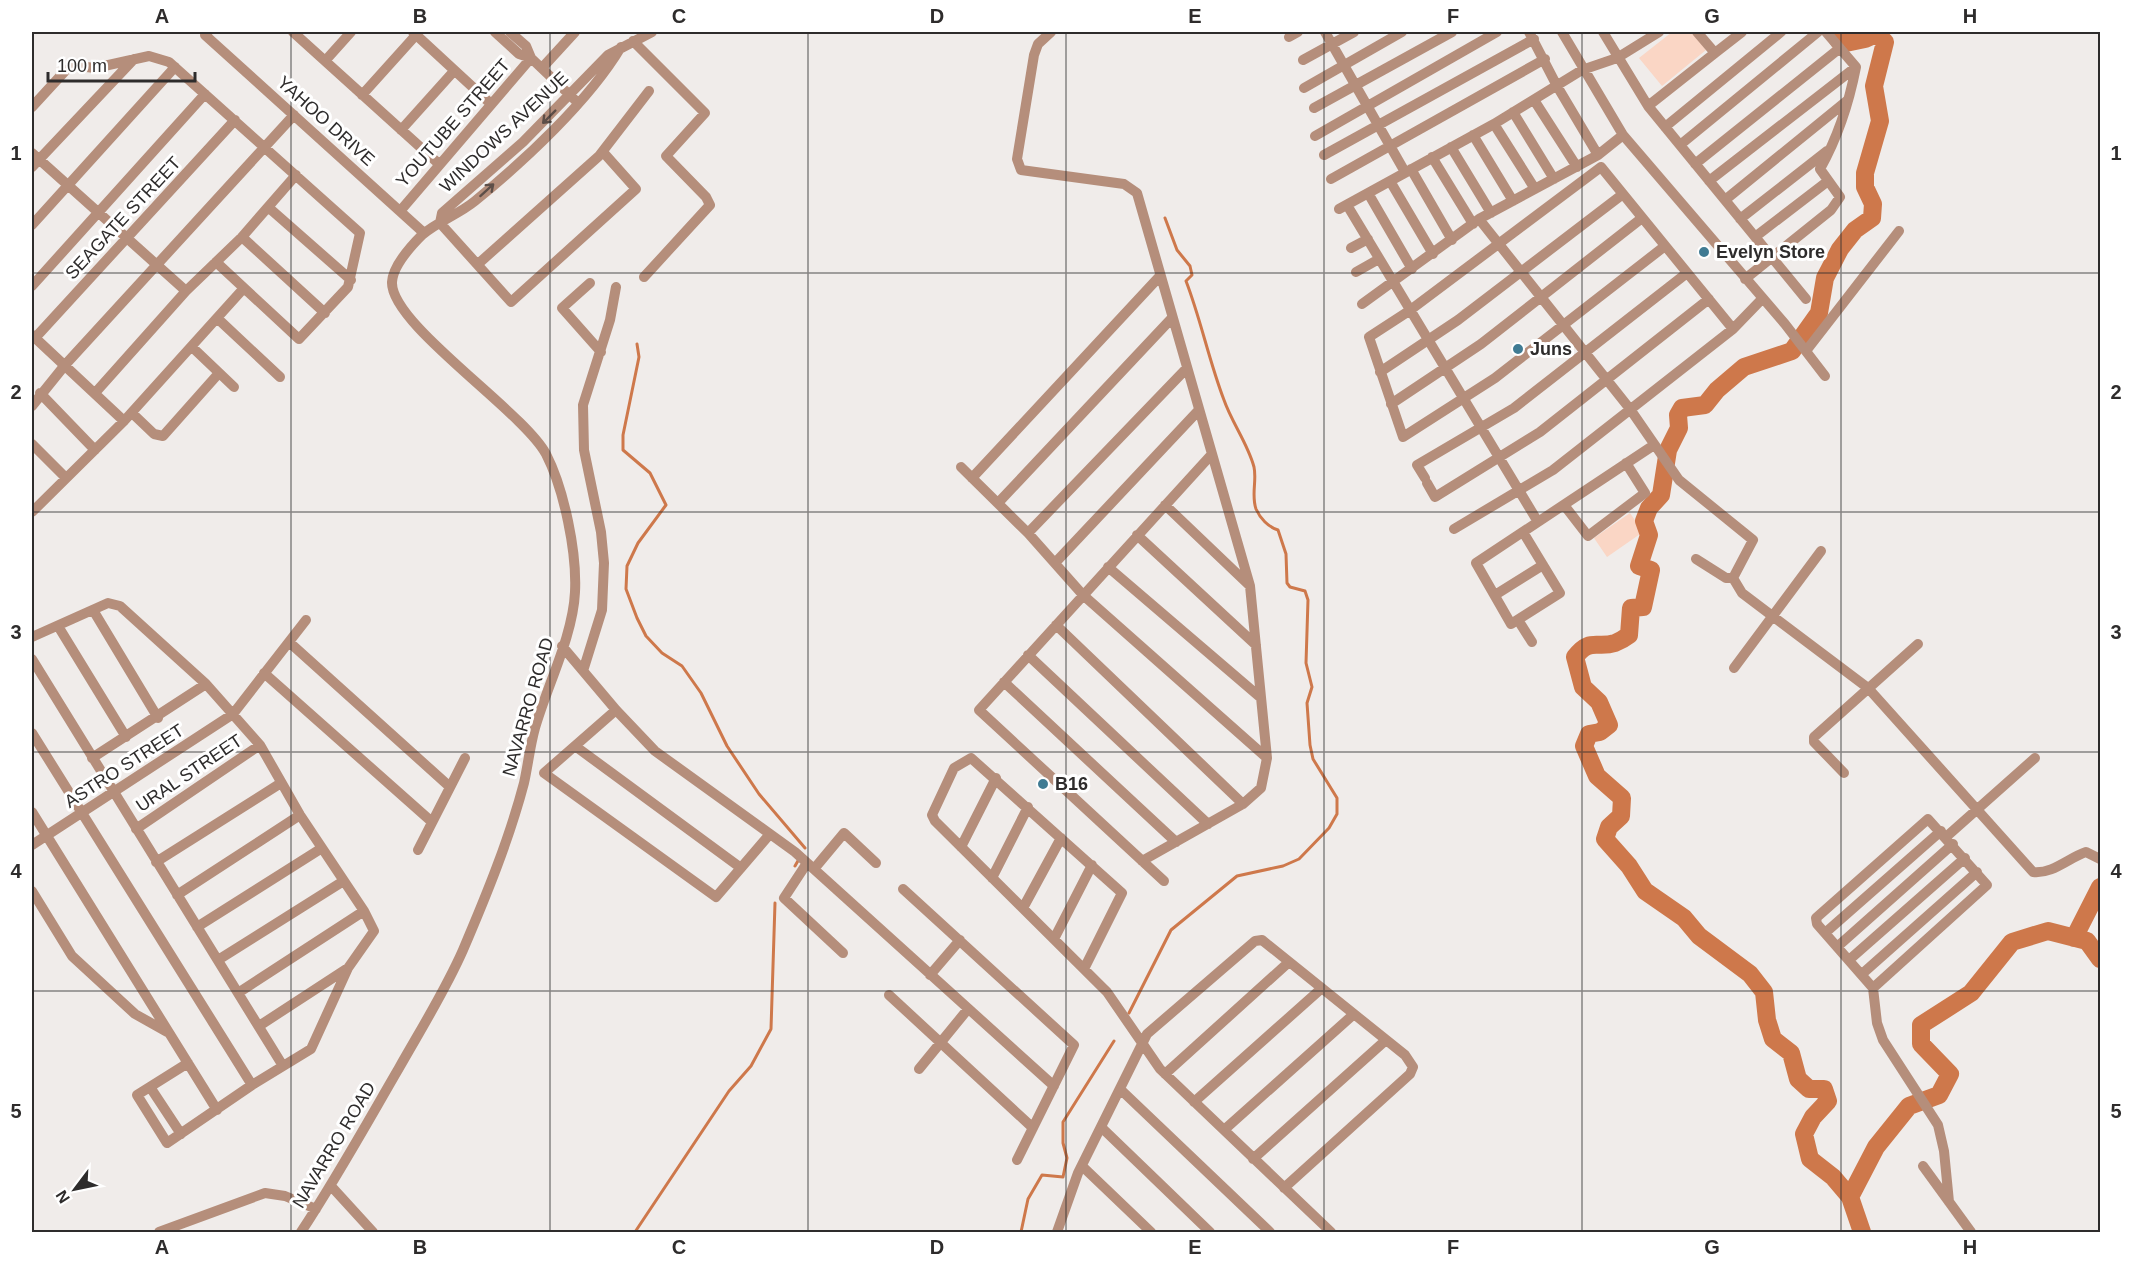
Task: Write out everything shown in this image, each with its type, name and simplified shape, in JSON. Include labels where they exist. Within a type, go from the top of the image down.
[{"type":"street","points":[[293,32],[439,164]]},
{"type":"street","points":[[325,61],[351,32]]},
{"type":"street","points":[[495,32],[519,54],[531,58],[574,99]]},
{"type":"street","points":[[510,32],[526,46],[531,58]]},
{"type":"street","points":[[542,68],[575,32]]},
{"type":"street","points":[[644,277],[710,205],[706,197],[666,156],[705,113],[633,40],[652,32]]},
{"type":"street","points":[[1051,32],[1038,44],[1034,55],[1017,159],[1021,170],[1124,184],[1137,193],[1250,586],[1267,758],[1262,788],[1243,804],[1142,861]]},
{"type":"street","points":[[1326,32],[1377,125],[1452,240]]},
{"type":"street","points":[[1303,60],[1354,32]]},
{"type":"street","points":[[1304,88],[1402,32]]},
{"type":"street","points":[[1314,108],[1452,32]]},
{"type":"street","points":[[1315,136],[1497,32]]},
{"type":"street","points":[[1562,32],[1582,70],[1623,135],[1826,376]]},
{"type":"street","points":[[1603,32],[1648,106],[1806,299]]},
{"type":"street","points":[[1538,522],[1392,284],[1368,239],[1343,207],[1494,124],[1582,70],[1617,58],[1659,32]]},
{"type":"street","points":[[1648,106],[1742,32]]},
{"type":"street","points":[[1665,126],[1781,32]]},
{"type":"street","points":[[1680,145],[1818,32]]},
{"type":"street","points":[[1826,32],[1856,67]]},
{"type":"street","name":"YAHOO DRIVE","points":[[206,33],[424,233]]},
{"type":"street","points":[[362,95],[414,33],[491,104]]},
{"type":"street","points":[[1702,33],[1715,53]]},
{"type":"street","points":[[1324,155],[1532,35],[1557,86],[1598,155]]},
{"type":"street","name":"WINDOWS AVENUE","points":[[440,223],[442,213],[574,99],[608,55],[633,40]]},
{"type":"street","points":[[1695,164],[1840,48]]},
{"type":"street","points":[[32,107],[66,70],[78,66],[95,68],[149,56],[169,62],[360,233],[351,280],[326,313],[299,339],[216,262]]},
{"type":"street","points":[[134,58],[34,160],[66,184],[186,291]]},
{"type":"street","name":"YOUTUBE STREET","points":[[400,210],[531,58]]},
{"type":"street","points":[[1331,179],[1545,59]]},
{"type":"street","points":[[32,225],[66,184],[175,67]]},
{"type":"street","points":[[1745,279],[1831,210],[1840,197],[1820,169],[1833,147],[1850,99],[1856,67]]},
{"type":"street","points":[[1709,181],[1856,67]]},
{"type":"street","points":[[401,130],[454,71]]},
{"type":"street","points":[[478,264],[603,152],[649,91]]},
{"type":"street","points":[[32,285],[205,94]]},
{"type":"street","points":[[1725,200],[1850,99]]},
{"type":"street","points":[[1534,100],[1577,167]]},
{"type":"street","points":[[1513,112],[1554,179]]},
{"type":"street","points":[[1832,114],[1841,121]]},
{"type":"street","points":[[32,405],[65,365],[294,115]]},
{"type":"street","name":"SEAGATE STREET","points":[[33,336],[235,120]]},
{"type":"street","points":[[1494,124],[1535,189]]},
{"type":"street","points":[[1473,135],[1513,201]]},
{"type":"street","points":[[1362,304],[1476,222],[1598,155],[1623,135]]},
{"type":"street","points":[[1451,147],[1491,213]]},
{"type":"street","points":[[1740,219],[1833,147]]},
{"type":"street","points":[[440,223],[511,302],[636,189],[603,152]]},
{"type":"street","points":[[1432,157],[1476,222],[1498,244],[1630,409],[1679,480],[1753,540],[1733,578]]},
{"type":"street","points":[[1665,246],[1495,378],[1403,437],[1370,337],[1409,311],[1601,167],[1733,329]]},
{"type":"street","points":[[95,393],[186,291],[242,237],[296,175]]},
{"type":"street","points":[[1390,181],[1433,254]]},
{"type":"street","points":[[1755,237],[1828,181]]},
{"type":"street","points":[[1368,193],[1412,269]]},
{"type":"street","points":[[1380,372],[1458,320],[1623,194]]},
{"type":"street","points":[[268,207],[351,280]]},
{"type":"street","points":[[1391,404],[1444,369],[1642,218]]},
{"type":"street","name":"NAVARRO ROAD","points":[[302,1233],[442,992],[462,951],[500,855],[524,784],[534,732],[562,646],[575,592],[566,519],[544,451],[515,419],[411,320],[393,292],[394,272],[412,245],[424,233],[440,223]]},
{"type":"street","points":[[1806,351],[1899,231]]},
{"type":"street","points":[[242,237],[326,313]]},
{"type":"street","points":[[1351,248],[1368,239]]},
{"type":"street","points":[[1356,272],[1379,259]]},
{"type":"street","points":[[1687,273],[1514,408],[1417,465],[1435,497],[1540,432],[1709,299]]},
{"type":"street","points":[[972,478],[1160,276]]},
{"type":"street","points":[[590,284],[562,308],[601,352]]},
{"type":"street","points":[[583,671],[602,610],[604,586],[601,532],[582,428],[583,405],[610,320],[616,287]]},
{"type":"street","points":[[32,512],[128,417],[244,288]]},
{"type":"street","points":[[1454,529],[1553,470],[1733,329],[1762,299]]},
{"type":"street","points":[[218,318],[280,377]]},
{"type":"street","points":[[998,503],[1172,318]]},
{"type":"street","points":[[33,336],[95,393],[154,434],[163,436],[219,373]]},
{"type":"street","points":[[192,347],[234,387]]},
{"type":"street","points":[[1028,533],[1186,369]]},
{"type":"street","points":[[40,393],[94,450]]},
{"type":"street","points":[[1055,563],[1198,411]]},
{"type":"street","points":[[32,444],[66,478]]},
{"type":"street","points":[[1523,532],[1560,593],[1511,624],[1476,563],[1654,445]]},
{"type":"street","points":[[1164,881],[979,710],[1212,453]]},
{"type":"street","points":[[1564,505],[1588,536],[1645,493],[1626,463]]},
{"type":"street","points":[[961,467],[1028,533],[1083,595],[1267,758]]},
{"type":"street","points":[[32,496],[40,504]]},
{"type":"street","points":[[1165,505],[1250,586]]},
{"type":"street","points":[[1137,536],[1256,645]]},
{"type":"street","points":[[1734,668],[1821,552]]},
{"type":"street","points":[[1696,559],[1726,578],[1733,578]]},
{"type":"street","points":[[1495,595],[1543,565]]},
{"type":"street","points":[[1108,567],[1261,698]]},
{"type":"street","points":[[1733,578],[1742,593],[1868,688],[2033,872],[2045,873],[2072,856],[2086,852],[2100,859]]},
{"type":"street","points":[[32,637],[108,603],[120,606],[206,684],[260,745],[300,815],[342,882],[364,911],[374,931],[348,968],[312,1049],[252,1085],[167,1143],[137,1095],[188,1063]]},
{"type":"street","points":[[93,610],[158,718]]},
{"type":"street","name":"ASTRO STREET","points":[[32,845],[114,794],[233,714],[306,620]]},
{"type":"street","points":[[1518,620],[1532,642]]},
{"type":"street","points":[[58,626],[126,737]]},
{"type":"street","points":[[1056,626],[1243,804]]},
{"type":"street","points":[[289,642],[450,787]]},
{"type":"street","points":[[1844,773],[1814,742],[1814,737],[1918,644]]},
{"type":"street","points":[[562,646],[616,711],[655,751],[770,834],[810,866],[1054,1086]]},
{"type":"street","points":[[1028,655],[1208,824]]},
{"type":"street","points":[[32,659],[283,1066]]},
{"type":"street","points":[[264,673],[432,822]]},
{"type":"street","points":[[1004,682],[1176,842]]},
{"type":"street","points":[[93,758],[158,718],[206,684]]},
{"type":"street","points":[[616,711],[544,773],[716,897],[770,834]]},
{"type":"street","points":[[32,733],[252,1085]]},
{"type":"street","name":"URAL STREET","points":[[136,829],[260,745]]},
{"type":"street","points":[[575,746],[741,868]]},
{"type":"street","points":[[418,850],[465,758]]},
{"type":"street","points":[[1084,969],[1122,893],[971,758],[954,768],[932,814],[961,847],[1107,992],[1143,1043],[1147,1053],[1165,1074],[1331,1233]]},
{"type":"street","points":[[1837,947],[1946,837],[2035,758]]},
{"type":"street","points":[[961,847],[996,778]]},
{"type":"street","points":[[156,862],[281,783]]},
{"type":"street","points":[[992,878],[1028,807]]},
{"type":"street","points":[[32,812],[217,1110]]},
{"type":"street","points":[[177,895],[300,815]]},
{"type":"street","points":[[1874,988],[1985,888],[1987,883],[1930,819],[1925,820],[1817,916],[1816,922],[1874,988],[1877,1023],[1883,1040],[1938,1125],[1943,1142],[1949,1202]]},
{"type":"street","points":[[843,953],[784,898],[810,866],[844,833],[876,863]]},
{"type":"street","points":[[1023,908],[1061,837]]},
{"type":"street","points":[[1825,933],[1946,837]]},
{"type":"street","points":[[197,927],[322,848]]},
{"type":"street","points":[[1849,960],[1965,858]]},
{"type":"street","points":[[1054,939],[1092,865]]},
{"type":"street","points":[[1862,974],[1977,872]]},
{"type":"street","points":[[218,960],[342,882]]},
{"type":"street","points":[[903,889],[1074,1045],[1017,1160]]},
{"type":"street","points":[[32,891],[72,956],[135,1014],[170,1034]]},
{"type":"street","points":[[238,993],[364,911]]},
{"type":"street","points":[[930,975],[960,940]]},
{"type":"street","points":[[1057,1233],[1082,1166],[1147,1034],[1255,940],[1262,940],[1322,988],[1411,1061],[1413,1067],[1410,1074],[1284,1188]]},
{"type":"street","points":[[1165,1074],[1289,962]]},
{"type":"street","points":[[259,1026],[348,968]]},
{"type":"street","points":[[1194,1102],[1322,988]]},
{"type":"street","points":[[889,995],[1033,1128]]},
{"type":"street","points":[[919,1069],[968,1009]]},
{"type":"street","points":[[1224,1131],[1354,1014]]},
{"type":"street","points":[[1253,1159],[1386,1040]]},
{"type":"street","points":[[150,1087],[181,1134]]},
{"type":"street","points":[[1120,1089],[1270,1233]]},
{"type":"street","points":[[1101,1127],[1210,1233]]},
{"type":"street","points":[[1082,1166],[1151,1233]]},
{"type":"street","points":[[1923,1166],[1971,1233]]},
{"type":"street","points":[[331,1186],[368,1231]]},
{"type":"street","points":[[159,1233],[265,1193],[285,1196],[316,1209]]},
{"type":"shaded area","points":[[1672,32],[1693,32],[1706,50],[1662,86],[1639,58]]},
{"type":"shaded area","points":[[1630,513],[1643,532],[1607,557],[1594,538]]},
{"type":"waterway","points":[[1833,32],[1841,44],[1876,34],[1885,42],[1874,86],[1880,121],[1865,173],[1865,187],[1873,204],[1872,218],[1855,230],[1840,249],[1825,278],[1819,313],[1792,351],[1744,367],[1717,390],[1705,405],[1682,408],[1678,415],[1679,428],[1668,450],[1661,495],[1649,508],[1644,521],[1649,535],[1639,566],[1651,570],[1643,607],[1631,608],[1629,635],[1609,645],[1585,647],[1575,657],[1583,687],[1599,702],[1609,725],[1600,732],[1589,734],[1584,746],[1597,776],[1622,798],[1621,816],[1609,827],[1605,839],[1629,866],[1645,891],[1684,918],[1699,936],[1750,974],[1764,992],[1767,1020],[1773,1039],[1791,1053],[1798,1079],[1809,1089],[1824,1089],[1828,1101],[1813,1117],[1804,1134],[1810,1159],[1833,1177],[1850,1197]]},
{"type":"waterway","points":[[1129,1013],[1171,930],[1237,876],[1283,866],[1299,859],[1329,828],[1337,814],[1337,798],[1313,759],[1310,745],[1307,703],[1312,687],[1306,663],[1308,600],[1305,591],[1290,587],[1287,583],[1286,554],[1278,530],[1265,522],[1256,509],[1254,467],[1227,409],[1214,370],[1186,281],[1192,275],[1190,266],[1177,250],[1165,218]]},
{"type":"waterway","points":[[637,344],[639,357],[623,435],[623,450],[650,473],[666,505],[638,543],[627,566],[626,589],[646,636],[662,653],[682,666],[701,693],[727,746],[759,794],[805,848]]},
{"type":"waterway","points":[[795,866],[799,859]]},
{"type":"waterway","points":[[2074,938],[2100,887]]},
{"type":"waterway","points":[[635,1232],[729,1091],[751,1066],[771,1029],[775,903]]},
{"type":"waterway","points":[[1862,1232],[1850,1197],[1876,1147],[1909,1106],[1939,1095],[1950,1074],[1921,1044],[1921,1025],[1971,993],[2012,942],[2048,931],[2087,941],[2100,959]]},
{"type":"waterway","points":[[1021,1232],[1028,1199],[1042,1175],[1063,1177],[1067,1158],[1063,1143],[1063,1122],[1114,1041]]},
{"type":"place","name":"Evelyn Store","points":[[1704,252]]},
{"type":"place","name":"Juns","points":[[1518,349]]},
{"type":"place","name":"B16","points":[[1043,784]]}]
